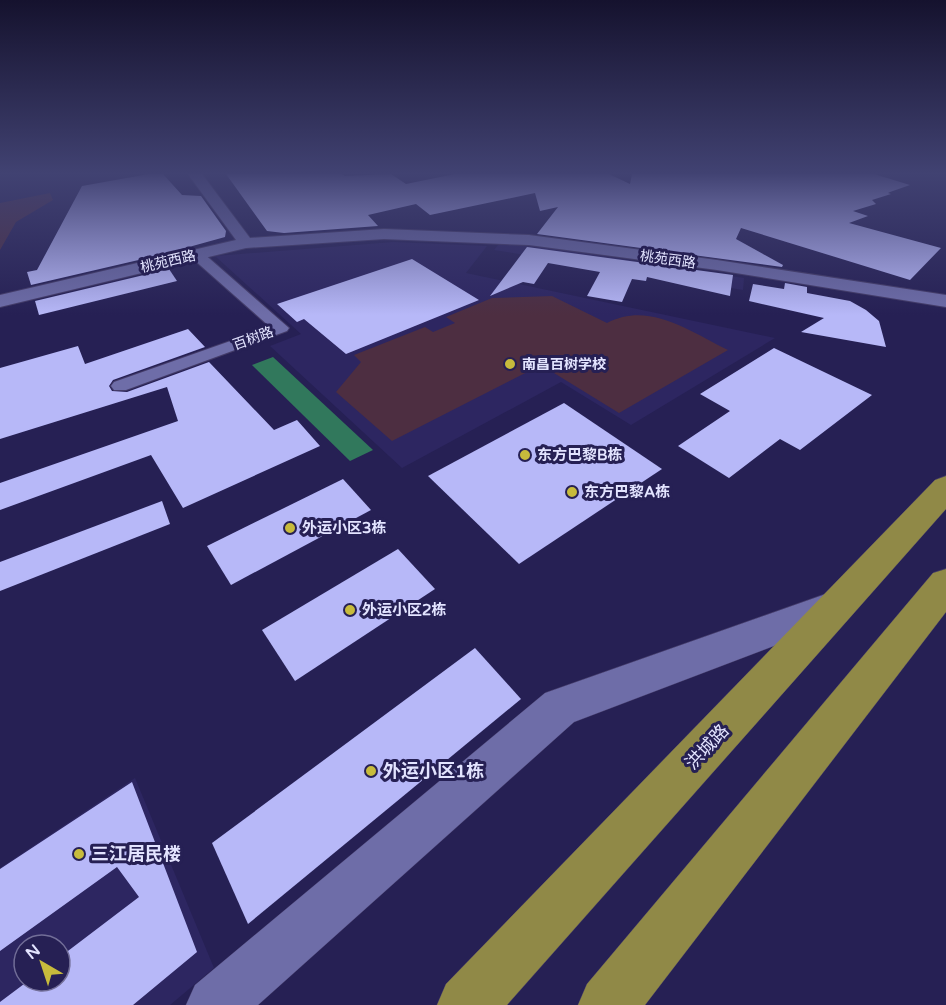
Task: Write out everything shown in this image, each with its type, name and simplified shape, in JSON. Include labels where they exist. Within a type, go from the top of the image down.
[{"type":"highway","name":"洪城路","points":[[467,1005],[946,488]]},
{"type":"highway","points":[[608,1005],[946,584]]},
{"type":"main road","points":[[216,1005],[560,707],[837,606]]},
{"type":"street","points":[[230,221],[246,243]]},
{"type":"street","name":"桃苑西路","points":[[0,301],[246,243],[384,234],[529,240],[717,265],[946,301]]},
{"type":"street","name":"百树路","points":[[120,386],[280,327],[197,255]]},
{"type":"street","points":[[919,297],[946,320]]},
{"type":"shaded area","points":[[0,221],[18,221],[16,222],[0,250]]},
{"type":"shaded area","points":[[502,240],[744,278],[743,290],[494,250]]},
{"type":"shaded area","name":"南昌百树学校","points":[[393,242],[487,246],[466,273],[775,338],[631,425],[561,382],[402,468],[270,346],[301,334],[215,256]]},
{"type":"shaded area","points":[[552,296],[607,323],[623,317],[638,315],[669,321],[728,350],[619,413],[541,365],[392,441],[336,392],[361,362],[354,355],[425,327],[433,332],[455,323],[446,317],[492,298]]},
{"type":"shaded area","points":[[273,357],[373,450],[350,461],[252,365]]},
{"type":"shaded area","points":[[135,778],[214,968],[170,1005],[0,1005],[0,868]]},
{"type":"building","points":[[63,221],[219,221],[226,231],[225,237],[160,255],[31,285],[27,272],[37,270]]},
{"type":"building","points":[[260,221],[373,221],[378,226],[284,233],[267,231]]},
{"type":"building","points":[[547,221],[855,221],[849,223],[941,248],[910,280],[741,228],[736,239],[783,265],[782,267],[537,234]]},
{"type":"building","points":[[527,247],[733,275],[730,296],[647,277],[646,281],[632,279],[622,302],[587,296],[600,272],[548,263],[534,284],[523,282],[490,296]]},
{"type":"building","points":[[412,259],[479,300],[346,354],[304,319],[297,322],[277,304]]},
{"type":"building","points":[[169,269],[177,281],[39,315],[35,301]]},
{"type":"building","points":[[785,283],[807,287],[807,293],[850,301],[866,310],[879,321],[886,347],[801,332],[824,318],[749,301],[753,284],[784,289]]},
{"type":"building","points":[[188,329],[205,347],[113,380],[109,386],[112,391],[127,392],[209,362],[274,430],[297,420],[320,446],[183,508],[151,455],[0,510],[0,483],[178,421],[167,387],[0,439],[0,368],[78,346],[85,364]]},
{"type":"building","points":[[774,348],[872,395],[800,450],[780,439],[729,478],[678,446],[730,411],[700,394]]},
{"type":"building","points":[[564,403],[662,469],[519,564],[428,476]]},
{"type":"building","name":"外运小区3栋","points":[[343,479],[371,510],[231,585],[207,546]]},
{"type":"building","points":[[162,501],[170,524],[0,591],[0,562]]},
{"type":"building","name":"外运小区2栋","points":[[398,549],[435,589],[295,681],[262,630]]},
{"type":"building","name":"外运小区1栋","points":[[475,648],[521,699],[248,924],[212,843]]},
{"type":"building","points":[[132,782],[197,952],[133,1005],[0,1005],[0,1002],[12,993],[72,993],[72,948],[139,897],[117,867],[25,933],[12,933],[12,942],[0,951],[0,869]]},
{"type":"place","name":"南昌百树学校","points":[[510,364]]},
{"type":"place","name":"东方巴黎B栋","points":[[525,455]]},
{"type":"place","name":"东方巴黎A栋","points":[[572,492]]},
{"type":"place","name":"外运小区3栋","points":[[290,528]]},
{"type":"place","name":"外运小区2栋","points":[[350,610]]},
{"type":"place","name":"外运小区1栋","points":[[371,771]]},
{"type":"place","name":"三江居民楼","points":[[79,854]]}]
